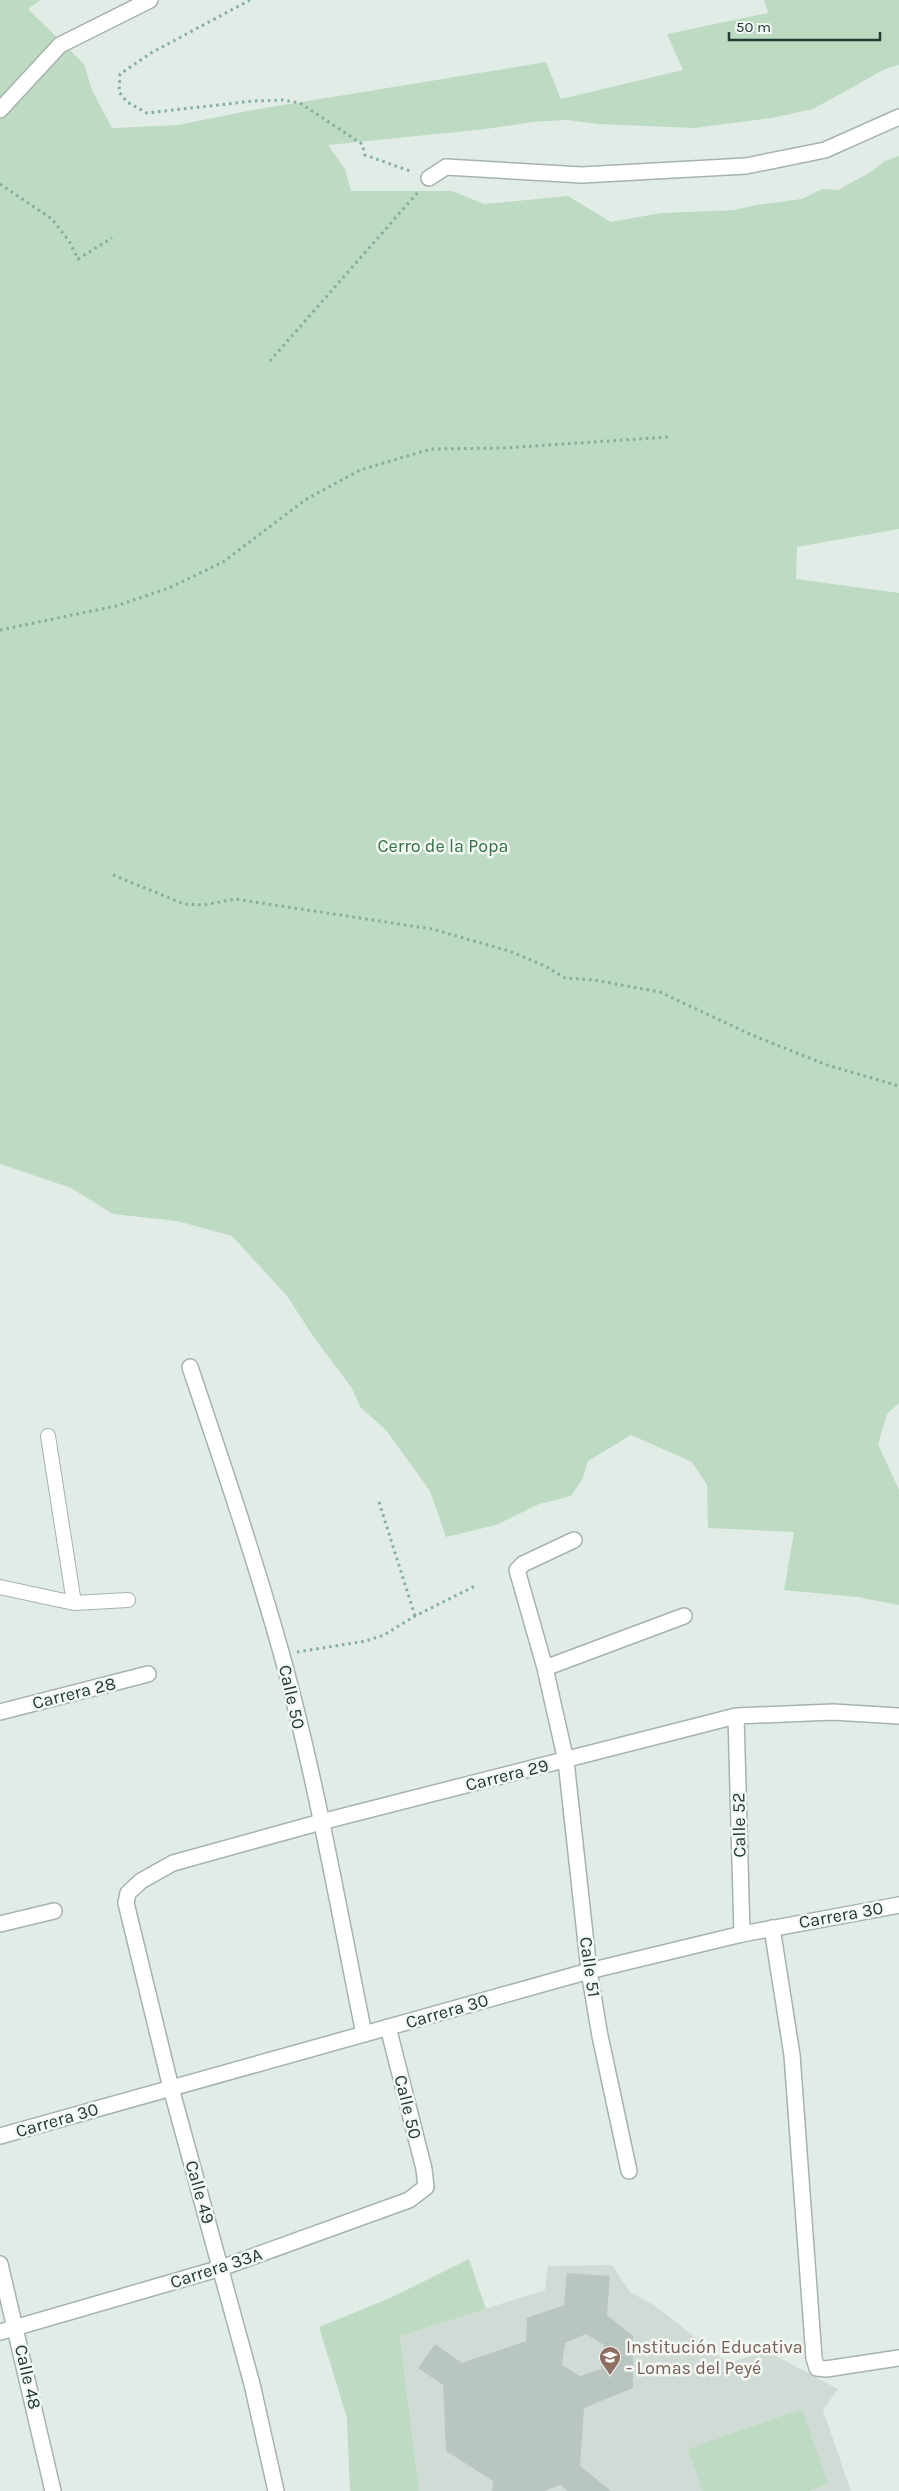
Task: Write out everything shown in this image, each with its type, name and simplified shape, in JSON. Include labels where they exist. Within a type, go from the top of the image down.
[{"type":"street","points":[[0,110],[60,45],[150,0]]},
{"type":"street","points":[[429,178],[446,167],[582,175],[746,166],[825,150],[899,117]]},
{"type":"street","name":"Calle 50","points":[[190,1367],[249,1546],[282,1654],[322,1822],[364,2034]]},
{"type":"street","points":[[48,1436],[74,1603]]},
{"type":"street","name":"Calle 51","points":[[574,1540],[523,1564],[517,1570],[545,1668],[566,1761],[589,1971],[600,2036],[629,2171]]},
{"type":"street","points":[[0,1587],[74,1603],[128,1600]]},
{"type":"street","points":[[545,1668],[684,1616]]},
{"type":"street","name":"Carrera 28","points":[[0,1712],[148,1674]]},
{"type":"street","name":"Carrera 29","points":[[128,1893],[140,1880],[173,1863],[322,1822],[566,1761],[620,1744],[736,1716],[833,1712],[899,1716]]},
{"type":"street","name":"Calle 52","points":[[736,1716],[742,1934]]},
{"type":"street","name":"Calle 49","points":[[128,1893],[126,1903],[171,2088],[252,2384],[276,2491]]},
{"type":"street","name":"Carrera 30","points":[[0,2136],[589,1971],[742,1934],[899,1905]]},
{"type":"street","points":[[0,1924],[54,1911]]},
{"type":"street","points":[[772,1928],[792,2055],[814,2358],[817,2368],[826,2369],[899,2358]]},
{"type":"street","name":"Calle 50","points":[[388,2027],[424,2169],[426,2187]]},
{"type":"street","name":"Carrera 33A","points":[[0,2332],[221,2268],[409,2200],[426,2187]]},
{"type":"street","name":"Calle 48","points":[[0,2264],[53,2491]]},
{"type":"path","points":[[250,0],[151,52],[120,74],[119,92],[127,102],[147,113],[253,101],[283,100],[300,104],[362,144],[365,155],[429,178],[406,208],[270,361]]},
{"type":"path","points":[[0,184],[52,219],[69,241],[78,259],[112,238]]},
{"type":"path","points":[[0,630],[116,606],[169,588],[223,562],[305,500],[360,470],[431,449],[504,448],[668,437]]},
{"type":"path","points":[[114,875],[184,904],[204,905],[236,899],[432,929],[509,951],[545,966],[565,978],[594,980],[660,992],[752,1035],[828,1066],[899,1086]]},
{"type":"path","points":[[379,1502],[415,1616]]},
{"type":"path","points":[[282,1654],[366,1641],[384,1635],[415,1616],[475,1586]]},
{"type":"shaded area","name":"Institución Educativa - Lomas del Peyé","points":[[612,2265],[630,2292],[654,2305],[728,2363],[767,2351],[838,2389],[823,2410],[851,2491],[419,2491],[400,2336],[545,2290],[548,2266]]},
{"type":"green space","name":"Cerro de la Popa","points":[[0,0],[41,0],[28,9],[84,64],[92,90],[112,128],[178,125],[253,110],[546,62],[561,99],[683,70],[667,34],[768,13],[764,0],[899,0],[899,65],[885,69],[813,109],[772,118],[694,128],[598,124],[567,120],[532,122],[486,129],[328,145],[345,169],[351,191],[452,191],[484,204],[568,196],[611,222],[661,213],[735,210],[756,205],[802,199],[822,189],[838,190],[874,170],[885,161],[899,156],[899,529],[797,547],[796,579],[899,593],[899,1403],[887,1414],[878,1444],[899,1490],[899,1605],[857,1597],[784,1590],[794,1532],[708,1528],[707,1485],[692,1462],[631,1435],[588,1461],[582,1480],[571,1496],[539,1504],[496,1525],[446,1537],[430,1491],[386,1430],[361,1408],[351,1387],[313,1336],[287,1296],[232,1236],[177,1221],[113,1214],[71,1188],[0,1164]]},
{"type":"green space","points":[[469,2259],[486,2309],[400,2336],[419,2491],[350,2491],[347,2418],[319,2327],[390,2298]]},
{"type":"green space","points":[[802,2409],[828,2484],[809,2491],[703,2491],[688,2449]]},
{"type":"building","points":[[567,2273],[610,2276],[607,2315],[633,2336],[633,2388],[584,2408],[580,2466],[611,2491],[568,2491],[560,2485],[545,2491],[492,2491],[493,2481],[446,2451],[443,2385],[418,2368],[435,2344],[462,2363],[526,2341],[527,2318],[564,2305]],"holes":[[[586,2334],[604,2345],[601,2369],[580,2376],[562,2365],[565,2343]]]},
{"type":"place","name":"Institución Educativa - Lomas del Peyé","points":[[610,2376]]}]
